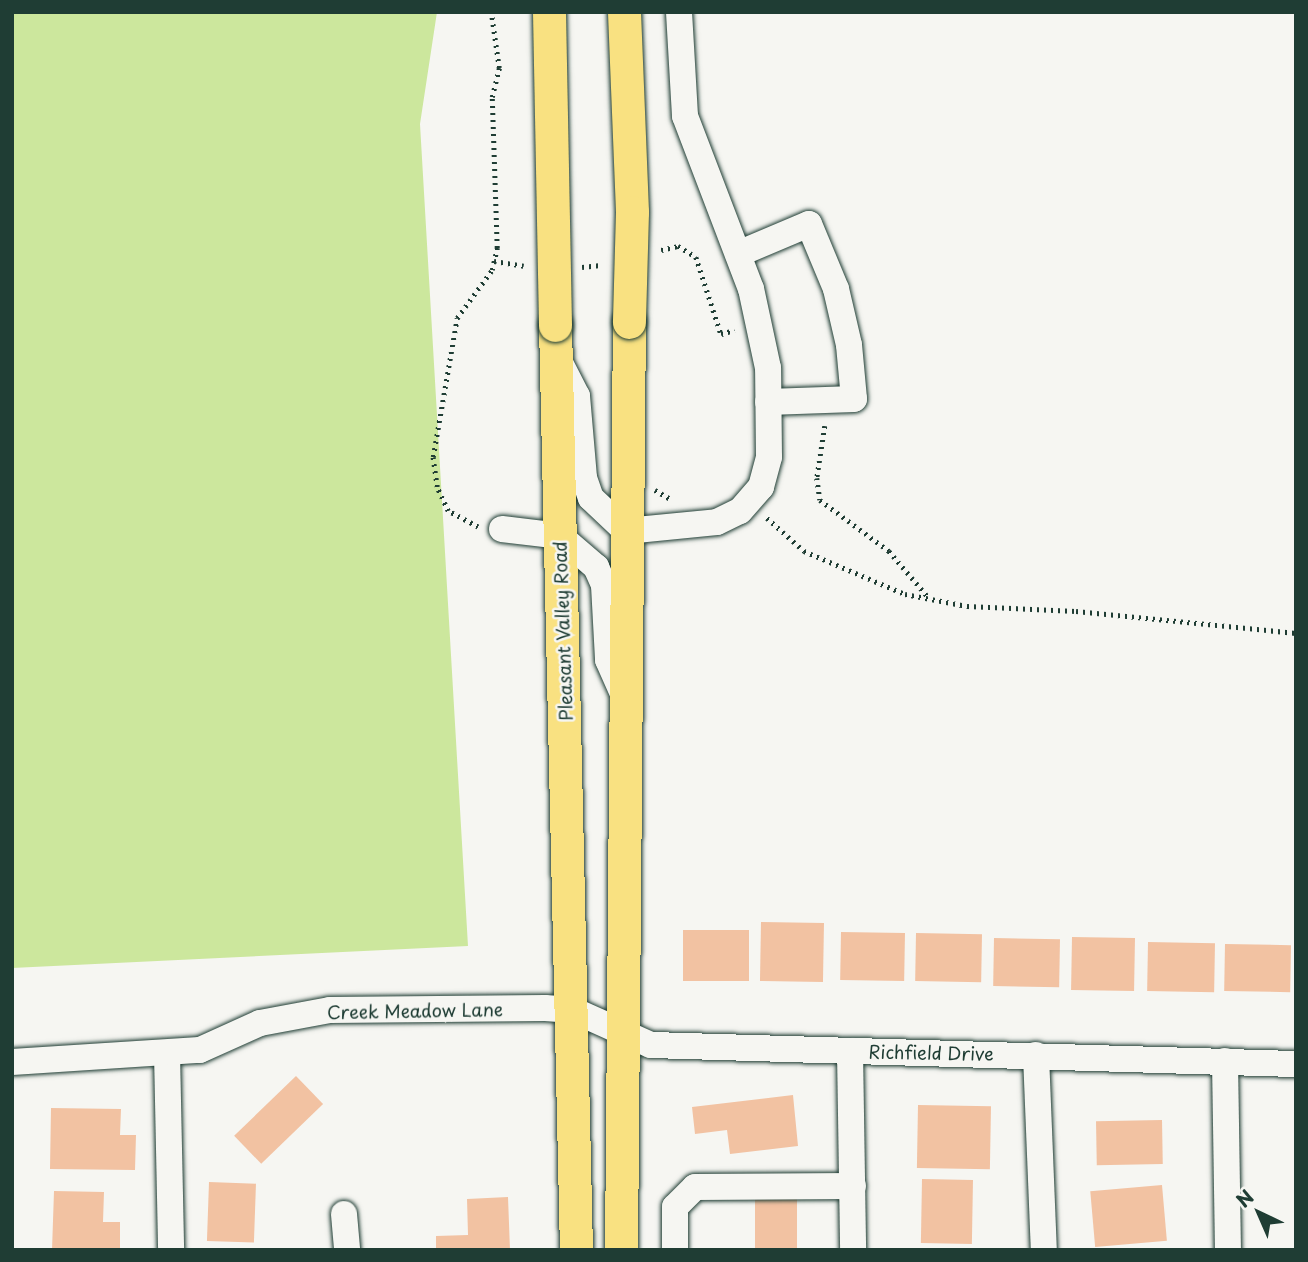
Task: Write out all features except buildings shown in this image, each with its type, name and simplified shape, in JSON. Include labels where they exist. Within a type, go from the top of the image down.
[{"type":"main road","name":"Pleasant Valley Road","points":[[550,12],[576,1250]]},
{"type":"main road","points":[[621,1250],[620,1033],[632,212],[624,12]]},
{"type":"street","points":[[555,340],[577,396],[584,478],[591,498],[626,531],[717,522],[748,501],[761,487],[769,457],[768,402],[761,333],[738,254],[685,116],[679,12]]},
{"type":"street","points":[[738,254],[809,224],[836,289],[849,345],[854,399],[768,402]]},
{"type":"street","points":[[502,529],[560,536],[596,567],[604,585],[608,660],[624,698]]},
{"type":"street","name":"Creek Meadow Lane","points":[[12,1062],[200,1050],[260,1023],[330,1010],[573,1010]]},
{"type":"street","name":"Richfield Drive","points":[[573,1010],[651,1045],[1296,1064]]},
{"type":"street","points":[[850,1051],[853,1250]]},
{"type":"street","points":[[167,1053],[171,1250]]},
{"type":"street","points":[[1036,1055],[1044,1250]]},
{"type":"street","points":[[1225,1061],[1228,1250]]},
{"type":"street","points":[[676,1250],[675,1207],[695,1187],[853,1186]]},
{"type":"street","points":[[344,1214],[347,1250]]},
{"type":"path","points":[[491,12],[499,68],[492,97],[494,261],[457,318],[433,457],[437,487],[448,511],[463,522],[502,529]]},
{"type":"path","points":[[654,252],[678,246],[688,249],[696,257],[721,334],[735,329],[742,341]]},
{"type":"path","points":[[494,261],[527,266]]},
{"type":"path","points":[[576,267],[607,264]]},
{"type":"path","points":[[829,400],[817,478],[820,499],[889,551],[930,599]]},
{"type":"path","points":[[653,489],[680,502]]},
{"type":"path","points":[[748,501],[804,551],[905,594],[930,599],[1296,633]]},
{"type":"green space","points":[[12,12],[437,12],[420,124],[468,946],[12,968]]}]
